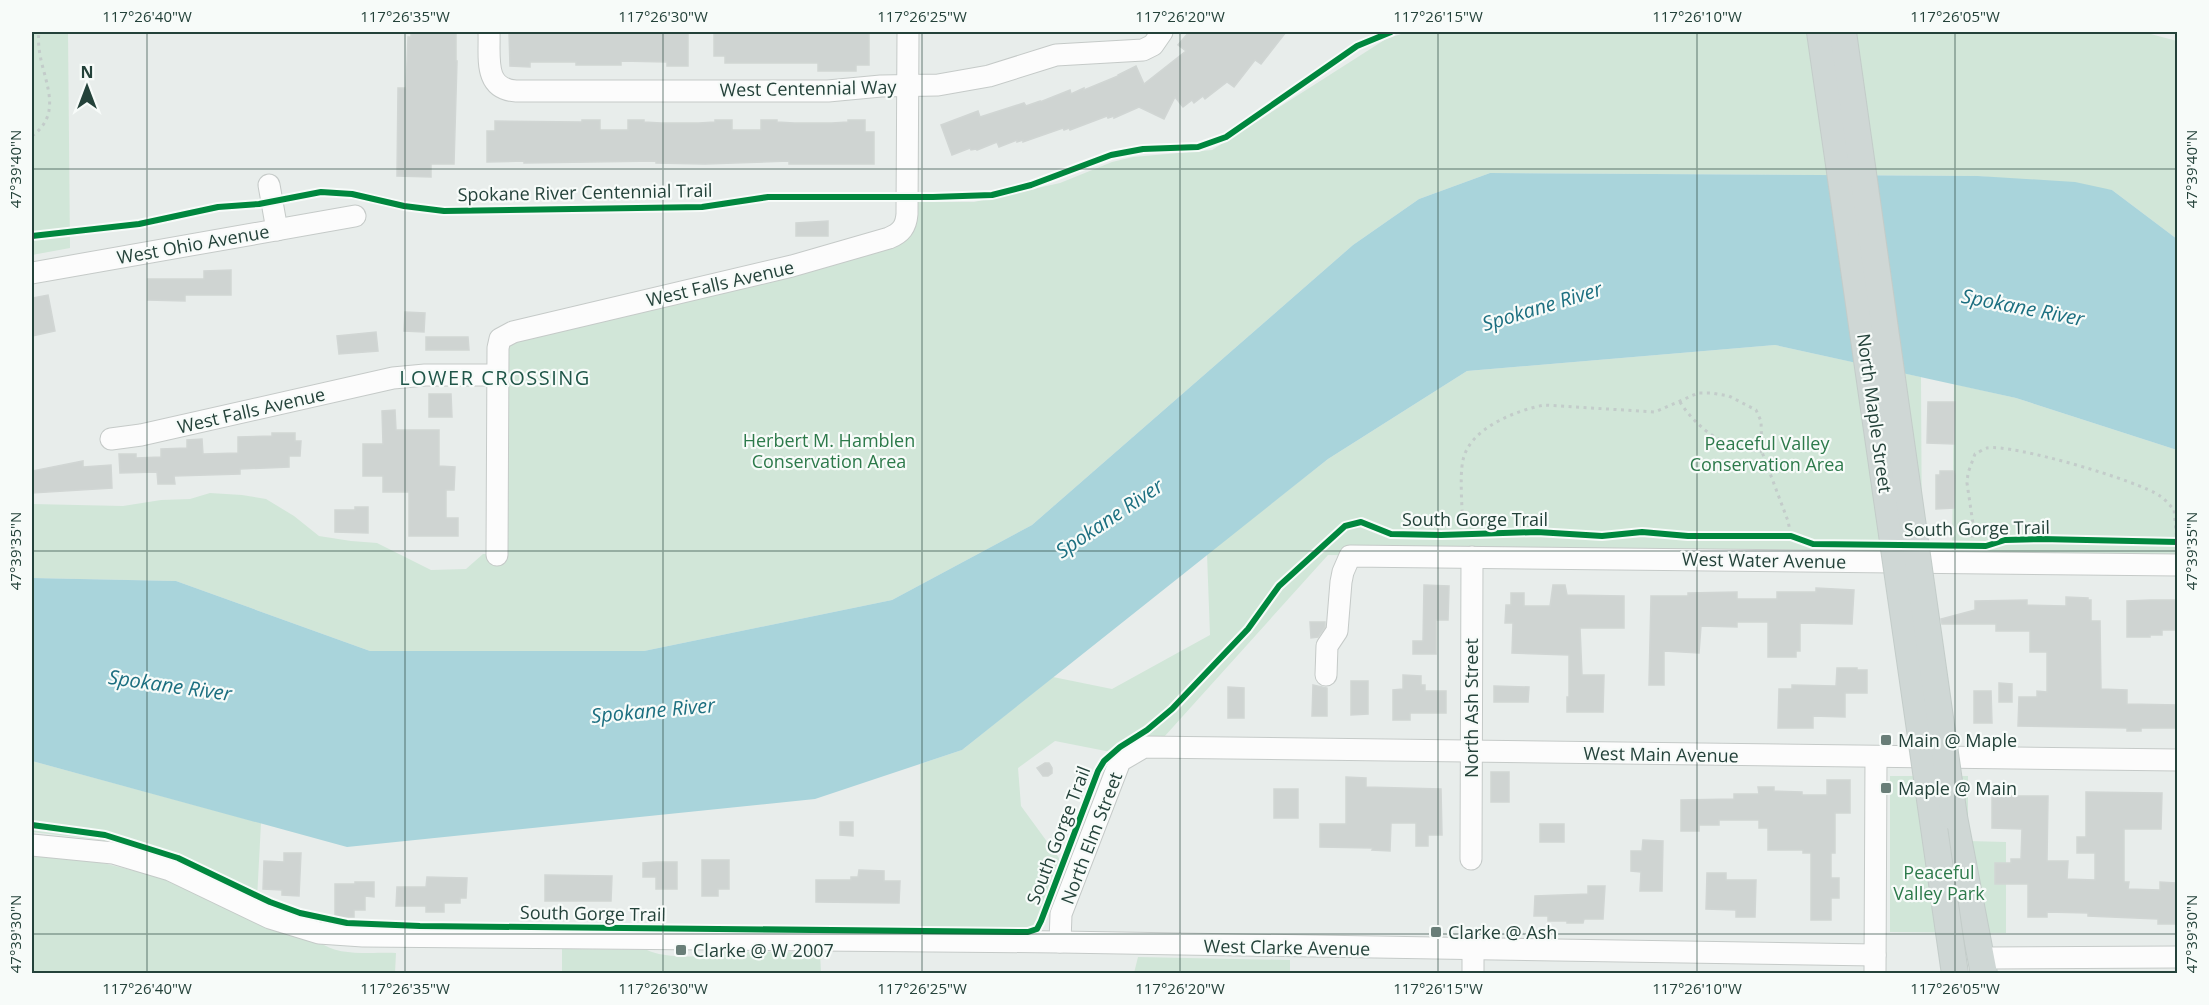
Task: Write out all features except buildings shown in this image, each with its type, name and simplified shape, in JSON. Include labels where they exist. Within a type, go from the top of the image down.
[{"type":"main road","name":"North Maple Street","points":[[1820,32],[1955,974]]},
{"type":"main road","name":"North Maple Street","points":[[1843,32],[1954,817],[1983,968]]},
{"type":"street","name":"West Centennial Way","points":[[489,32],[492,78],[499,87],[511,91],[828,91],[875,86],[938,86],[968,81],[1056,55],[1143,50],[1153,45],[1162,32]]},
{"type":"street","points":[[908,32],[908,86]]},
{"type":"street","name":"West Falls Avenue","points":[[111,439],[150,433],[393,378],[425,375],[498,375],[498,344],[501,338],[509,333],[792,266],[889,238],[904,227],[908,214],[908,86]]},
{"type":"street","points":[[269,185],[277,230]]},
{"type":"street","name":"West Ohio Avenue","points":[[32,273],[355,216]]},
{"type":"street","points":[[497,555],[498,375]]},
{"type":"street","name":"West Water Avenue","points":[[1326,675],[1327,646],[1337,632],[1342,572],[1350,556],[2178,565]]},
{"type":"street","name":"North Ash Street","points":[[1471,859],[1472,557]]},
{"type":"street","name":"West Main Avenue","points":[[1144,747],[2178,760]]},
{"type":"street","name":"North Elm Street","points":[[1060,942],[1061,914],[1120,761],[1144,747]]},
{"type":"street","points":[[1875,964],[1876,757]]},
{"type":"street","name":"West Clarke Avenue","points":[[32,845],[113,853],[170,870],[270,918],[319,933],[363,936],[1060,942],[1473,950],[1875,964]]},
{"type":"street","points":[[1473,950],[1473,974]]},
{"type":"street","points":[[1983,968],[2178,957]]},
{"type":"path","points":[[32,136],[43,126],[51,112],[38,39],[39,32]]},
{"type":"path","points":[[1462,535],[1462,461],[1469,443],[1490,427],[1526,409],[1544,405],[1655,412],[1698,393],[1712,393],[1730,396],[1756,410],[1761,421],[1762,453],[1788,521],[1791,536]]},
{"type":"path","points":[[1680,402],[1690,417],[1708,432],[1733,446],[1762,453]]},
{"type":"path","points":[[1975,546],[1967,483],[1968,473],[1975,454],[1988,448],[2015,449],[2089,467],[2159,495],[2174,509],[2177,542],[2166,542]]},
{"type":"path","points":[[1783,537],[1791,536],[1800,539]]},
{"type":"green space","points":[[32,32],[68,32],[70,248],[32,255]]},
{"type":"green space","name":"Herbert M. Hamblen Conservation Area","points":[[1407,32],[2143,32],[2177,41],[2177,239],[2112,190],[1978,176],[1490,173],[1419,199],[1353,245],[1032,525],[892,600],[644,651],[370,651],[176,581],[32,578],[32,504],[123,506],[161,500],[190,499],[210,493],[266,499],[294,516],[319,536],[377,543],[431,570],[466,569],[483,554],[506,554],[507,341],[888,245],[915,202],[974,202],[1060,183],[1112,162],[1133,157],[1212,150],[1386,39]]},
{"type":"green space","name":"Peaceful Valley Conservation Area","points":[[1775,345],[1921,377],[1922,562],[1328,555],[1164,737],[1143,742],[1121,754],[1055,741],[1018,768],[1021,806],[1067,869],[1040,933],[921,935],[920,764],[962,750],[1053,677],[1112,689],[1210,635],[1207,554],[1328,459],[1467,371]]},
{"type":"green space","points":[[1954,384],[2016,398],[2177,450],[2177,565],[1952,562]]},
{"type":"green space","points":[[32,761],[261,823],[257,899],[171,859],[100,840],[32,832]]},
{"type":"green space","name":"Peaceful Valley Park","points":[[1890,776],[1968,776],[1968,841],[2006,842],[2006,933],[1890,932]]},
{"type":"green space","points":[[32,851],[107,864],[170,880],[336,950],[356,953],[396,953],[395,973],[32,974]]},
{"type":"green space","points":[[562,949],[647,950],[682,957],[711,954],[718,951],[820,953],[821,973],[562,973]]},
{"type":"green space","points":[[1138,957],[1290,960],[1290,973],[1134,973]]},
{"type":"water","name":"Spokane River","points":[[1490,173],[1978,176],[2075,182],[2112,190],[2177,239],[2177,450],[2016,398],[1775,345],[1467,371],[1328,459],[962,750],[815,799],[347,847],[32,761],[32,578],[176,581],[370,651],[644,651],[892,600],[1032,525],[1353,245],[1419,199]]},
{"type":"cycle path","name":"Spokane River Centennial Trail","points":[[32,236],[139,224],[218,207],[259,204],[321,192],[352,194],[404,206],[444,211],[702,207],[768,197],[992,195],[1031,185],[1111,155],[1143,149],[1198,147],[1226,137],[1357,46],[1391,32]]},
{"type":"cycle path","name":"South Gorge Trail","points":[[32,825],[105,835],[178,858],[270,902],[300,913],[347,923],[420,926],[1028,932],[1037,929],[1041,921],[1098,771],[1104,761],[1172,709],[1248,629],[1279,586],[1345,526],[1361,522],[1391,534],[1537,532],[1602,536],[1642,532],[1688,536],[1791,536],[1813,544],[1986,546],[2005,540],[2041,539],[2178,542]]},
{"type":"place","name":"Main @ Maple","points":[[1886,740]]},
{"type":"place","name":"Maple @ Main","points":[[1886,788]]},
{"type":"place","name":"Clarke @ Ash","points":[[1436,932]]},
{"type":"place","name":"Clarke @ W 2007","points":[[681,950]]},
{"type":"district","name":"LOWER CROSSING","points":[[495,377]]}]
